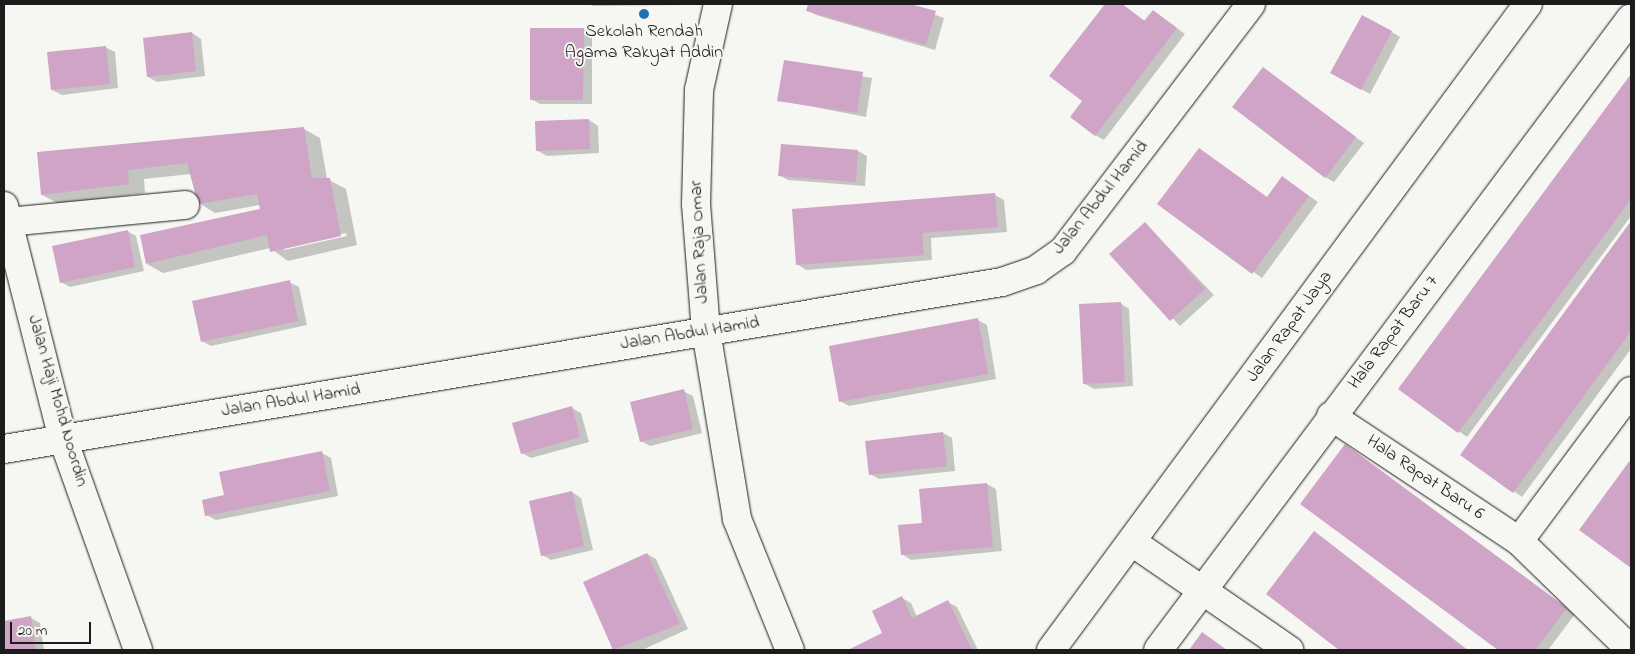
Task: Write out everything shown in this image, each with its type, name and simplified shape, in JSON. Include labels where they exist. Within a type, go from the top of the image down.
[{"type":"street","name":"Jalan Raja Omar","points":[[718,4],[699,90],[696,204],[706,332],[737,519],[790,650]]},
{"type":"street","name":"Jalan Abdul Hamid","points":[[4,449],[1002,282],[1036,270],[1063,250],[1251,4]]},
{"type":"street","name":"Jalan Rapat Jaya","points":[[1051,650],[1528,4]]},
{"type":"street","name":"Hala Rapat Baru 7","points":[[1158,650],[1331,416],[1631,18]]},
{"type":"street","points":[[6,214],[185,205]]},
{"type":"street","name":"Jalan Haji Mohd Noordin","points":[[6,214],[63,438],[138,650]]},
{"type":"street","points":[[1519,541],[1631,391]]},
{"type":"street","name":"Hala Rapat Baru 6","points":[[1331,416],[1519,541],[1631,650]]},
{"type":"street","points":[[1132,542],[1288,650]]},
{"type":"building","points":[[808,4],[910,4],[936,11],[926,45],[806,11]]},
{"type":"building","points":[[1105,4],[1122,4],[1144,21],[1153,10],[1177,28],[1095,136],[1070,117],[1082,101],[1049,76]]},
{"type":"building","points":[[1362,15],[1392,31],[1361,90],[1330,73]]},
{"type":"building","points":[[530,28],[584,28],[583,100],[530,100]]},
{"type":"building","points":[[192,32],[196,71],[147,77],[143,38]]},
{"type":"building","points":[[106,46],[110,84],[51,90],[47,52]]},
{"type":"building","points":[[784,60],[863,72],[857,113],[777,101]]},
{"type":"building","points":[[1263,67],[1356,137],[1325,178],[1232,107]]},
{"type":"building","points":[[1631,74],[1631,199],[1458,433],[1398,389]]},
{"type":"building","points":[[589,119],[590,149],[536,151],[535,121]]},
{"type":"building","points":[[304,127],[312,178],[330,178],[341,236],[270,252],[267,235],[146,264],[140,235],[260,209],[257,194],[198,204],[187,163],[128,170],[129,184],[41,195],[37,152]]},
{"type":"building","points":[[781,144],[858,150],[856,182],[778,176]]},
{"type":"building","points":[[1199,148],[1267,197],[1282,176],[1309,196],[1252,274],[1157,204]]},
{"type":"building","points":[[995,193],[998,227],[922,233],[924,255],[796,265],[792,209]]},
{"type":"building","points":[[1631,221],[1631,331],[1513,493],[1460,455]]},
{"type":"building","points":[[1145,222],[1205,289],[1170,321],[1109,254]]},
{"type":"building","points":[[128,230],[135,267],[60,283],[52,246]]},
{"type":"building","points":[[290,280],[298,321],[201,342],[192,301]]},
{"type":"building","points":[[1121,302],[1125,382],[1083,384],[1079,304]]},
{"type":"building","points":[[978,318],[988,374],[839,402],[829,346]]},
{"type":"building","points":[[684,389],[693,429],[640,442],[630,402]]},
{"type":"building","points":[[572,406],[580,437],[521,454],[512,423]]},
{"type":"building","points":[[943,432],[947,466],[869,475],[865,441]]},
{"type":"building","points":[[1345,444],[1567,608],[1535,650],[1498,650],[1300,504]]},
{"type":"building","points":[[322,451],[330,491],[205,516],[202,500],[224,495],[219,472]]},
{"type":"building","points":[[1631,459],[1631,568],[1579,530]]},
{"type":"building","points":[[987,483],[993,547],[901,555],[898,525],[922,523],[919,489]]},
{"type":"building","points":[[572,491],[584,546],[541,556],[529,501]]},
{"type":"building","points":[[1314,531],[1467,650],[1339,650],[1266,594]]},
{"type":"building","points":[[647,553],[680,624],[613,650],[583,582]]},
{"type":"building","points":[[902,596],[912,618],[948,600],[972,650],[848,650],[882,633],[872,611]]},
{"type":"building","points":[[31,616],[36,650],[4,650],[4,621]]},
{"type":"building","points":[[1202,632],[1227,650],[1189,650]]},
{"type":"place","name":"Sekolah Rendah Agama Rakyat Addin","points":[[644,14]]}]
